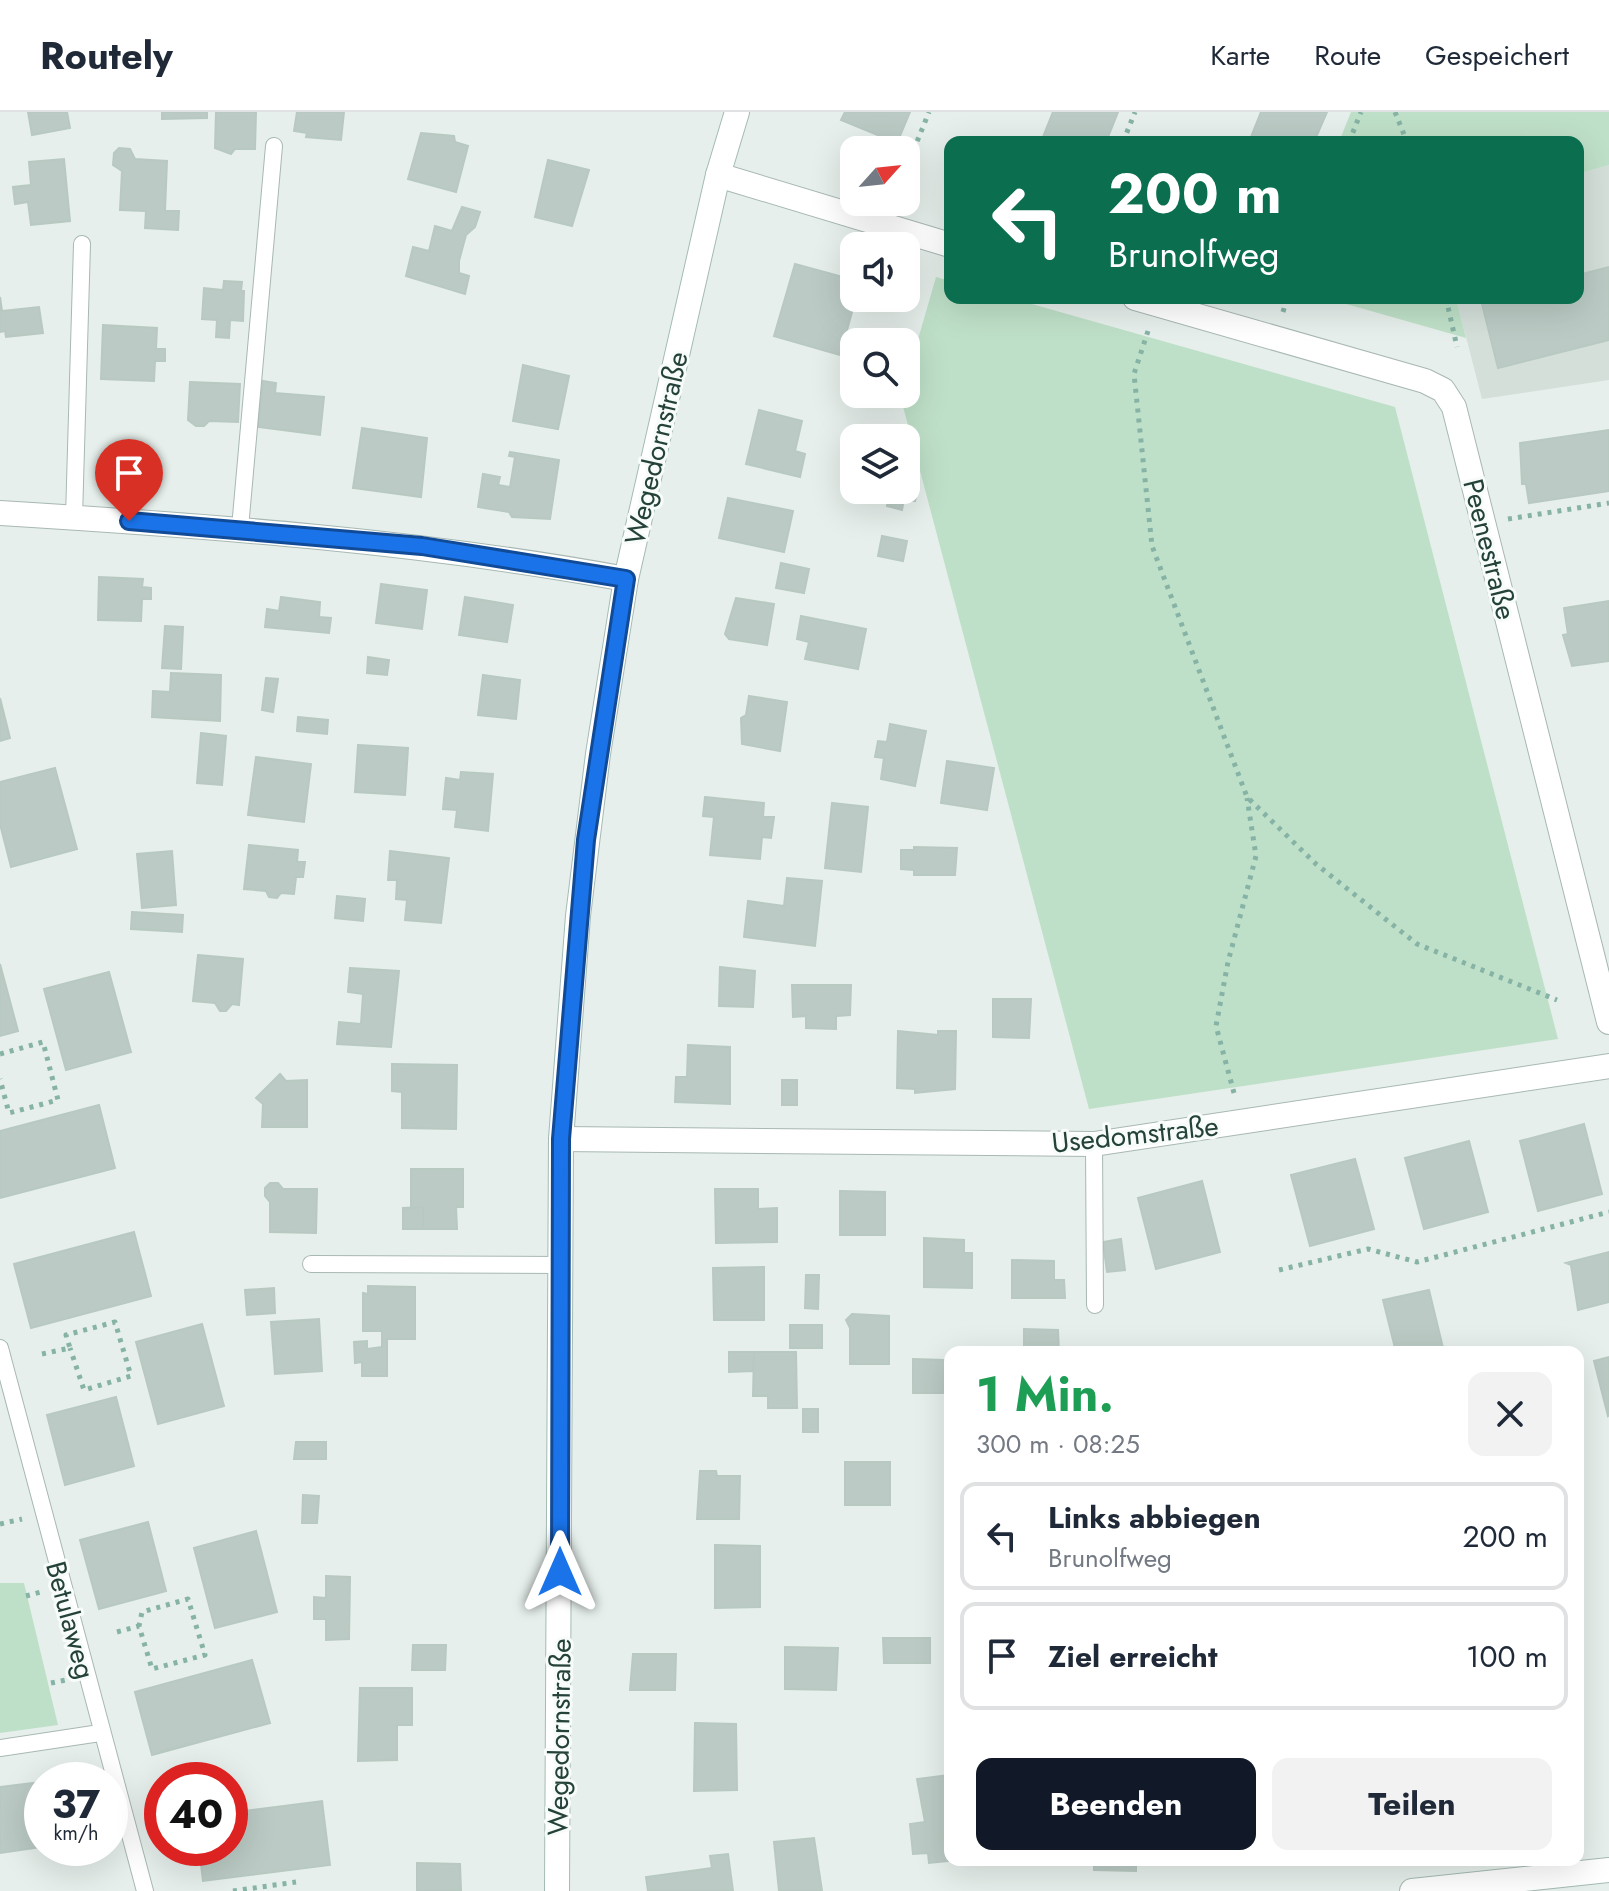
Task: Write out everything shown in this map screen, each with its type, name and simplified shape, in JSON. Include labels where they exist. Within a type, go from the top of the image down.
[{"type":"street","name":"Wegedornstraße","points":[[557,1891],[561,1139],[584,855],[626,579],[718,175],[737,112]]},
{"type":"street","points":[[718,175],[944,243]]},
{"type":"street","name":"Peenestraße","points":[[1156,304],[1425,381],[1443,390],[1454,407],[1609,1022]]},
{"type":"street","points":[[0,513],[240,528],[422,546],[626,579]]},
{"type":"street","name":"Usedomstraße","points":[[561,1139],[1094,1144],[1609,1066]]},
{"type":"street","points":[[1412,1891],[1609,1870]]},
{"type":"lane","points":[[240,528],[274,146]]},
{"type":"lane","points":[[74,517],[82,244]]},
{"type":"lane","points":[[1094,1144],[1095,1305]]},
{"type":"lane","points":[[311,1264],[561,1265]]},
{"type":"lane","name":"Betulaweg","points":[[0,1348],[100,1733],[145,1891]]},
{"type":"lane","points":[[0,1748],[100,1733]]},
{"type":"path","points":[[919,136],[929,112]]},
{"type":"path","points":[[1125,136],[1135,112]]},
{"type":"path","points":[[1351,136],[1361,112]]},
{"type":"path","points":[[1395,112],[1405,136]]},
{"type":"path","points":[[1447,304],[1457,347]]},
{"type":"path","points":[[1148,330],[1134,374],[1152,546],[1247,797],[1256,856],[1228,962],[1216,1026],[1234,1093]]},
{"type":"path","points":[[1503,520],[1609,503]]},
{"type":"path","points":[[1247,797],[1316,864],[1417,944],[1557,1000]]},
{"type":"path","points":[[0,1054],[43,1042],[58,1100],[9,1113],[0,1079]]},
{"type":"path","points":[[1279,1270],[1368,1249],[1417,1262],[1609,1212]]},
{"type":"path","points":[[115,1322],[131,1376],[84,1390],[70,1348],[66,1335],[115,1322]]},
{"type":"path","points":[[42,1354],[70,1348]]},
{"type":"path","points":[[188,1599],[205,1655],[152,1669],[139,1626],[142,1612],[188,1599]]},
{"type":"path","points":[[117,1632],[139,1626]]},
{"type":"path","points":[[233,1891],[274,1888],[296,1882]]},
{"type":"shaded area","points":[[1609,165],[1609,380],[1482,399],[1458,304],[1584,304],[1584,172]]},
{"type":"green space","points":[[1351,112],[1609,112],[1609,165],[1584,172],[1584,136],[1341,136]]},
{"type":"green space","points":[[936,277],[944,279],[944,304],[1032,304],[1395,407],[1558,1039],[1089,1109],[920,471],[920,424],[908,424],[903,408],[920,408],[920,332]]},
{"type":"green space","points":[[1346,304],[1458,304],[1466,338]]},
{"type":"green space","points":[[0,1583],[24,1583],[58,1725],[0,1733]]},
{"type":"building","points":[[28,112],[67,112],[70,128],[32,135]]},
{"type":"building","points":[[162,112],[207,112],[207,118],[162,119]]},
{"type":"building","points":[[216,112],[256,112],[255,149],[235,149],[231,154],[215,148]]},
{"type":"building","points":[[297,112],[344,112],[341,140],[306,137],[307,133],[294,131]]},
{"type":"building","points":[[845,112],[910,112],[900,136],[880,136],[841,120]]},
{"type":"building","points":[[1053,112],[1118,112],[1108,136],[1043,136]]},
{"type":"building","points":[[1261,112],[1327,112],[1317,136],[1251,136]]},
{"type":"building","points":[[421,133],[454,136],[455,142],[468,146],[456,192],[408,179]]},
{"type":"building","points":[[119,148],[130,149],[135,159],[167,161],[165,211],[179,211],[178,230],[145,228],[146,211],[120,210],[122,171],[113,165],[114,153]]},
{"type":"building","points":[[64,159],[70,221],[31,225],[28,202],[15,204],[13,187],[31,185],[29,162]]},
{"type":"building","points":[[548,160],[589,170],[572,226],[535,217]]},
{"type":"building","points":[[462,207],[480,212],[475,227],[466,235],[459,261],[459,273],[469,276],[465,294],[406,276],[413,247],[429,251],[435,226],[452,231]]},
{"type":"building","points":[[795,264],[840,276],[840,312],[852,312],[848,328],[840,328],[840,355],[774,336]]},
{"type":"building","points":[[1609,267],[1609,340],[1498,368],[1482,304],[1584,304],[1584,273]]},
{"type":"building","points":[[224,281],[242,282],[241,291],[244,291],[243,321],[230,320],[229,338],[216,337],[217,320],[202,319],[204,288],[223,290]]},
{"type":"building","points":[[0,297],[2,311],[39,307],[43,333],[6,337],[5,331],[0,332]]},
{"type":"building","points":[[103,325],[157,328],[156,349],[165,349],[165,361],[155,361],[154,381],[101,379]]},
{"type":"building","points":[[523,365],[569,376],[558,429],[513,421]]},
{"type":"building","points":[[263,381],[276,383],[275,393],[324,397],[320,435],[258,427]]},
{"type":"building","points":[[190,382],[240,384],[238,422],[209,421],[204,426],[196,426],[188,420]]},
{"type":"building","points":[[759,410],[802,421],[795,451],[805,454],[800,477],[746,464]]},
{"type":"building","points":[[362,428],[427,438],[421,497],[353,488]]},
{"type":"building","points":[[1609,430],[1609,491],[1529,503],[1526,484],[1522,484],[1520,443]]},
{"type":"building","points":[[510,452],[559,460],[550,519],[512,517],[509,512],[478,507],[483,474],[500,477],[498,485],[510,487],[515,457],[509,456]]},
{"type":"building","points":[[728,498],[793,511],[784,552],[719,538]]},
{"type":"building","points":[[887,504],[903,504],[902,510]]},
{"type":"building","points":[[882,536],[907,541],[903,561],[878,556]]},
{"type":"building","points":[[781,563],[809,569],[804,593],[776,588]]},
{"type":"building","points":[[99,577],[143,579],[142,587],[151,588],[151,599],[142,599],[141,621],[98,620]]},
{"type":"building","points":[[381,584],[427,590],[422,629],[376,623]]},
{"type":"building","points":[[281,597],[320,602],[319,617],[331,618],[329,633],[265,627],[267,609],[279,611]]},
{"type":"building","points":[[465,597],[513,605],[507,642],[459,635]]},
{"type":"building","points":[[736,598],[774,604],[767,645],[729,639],[725,634]]},
{"type":"building","points":[[1609,601],[1609,661],[1572,666],[1563,635],[1568,634],[1564,608]]},
{"type":"building","points":[[801,616],[866,629],[858,669],[805,659],[809,642],[797,639]]},
{"type":"building","points":[[165,626],[183,627],[181,669],[162,668]]},
{"type":"building","points":[[368,657],[389,660],[387,675],[367,673]]},
{"type":"building","points":[[171,673],[221,675],[220,721],[152,717],[153,691],[170,692]]},
{"type":"building","points":[[483,675],[520,680],[516,719],[478,715]]},
{"type":"building","points":[[266,678],[278,679],[273,712],[262,710]]},
{"type":"building","points":[[749,696],[787,702],[780,751],[742,744],[741,718],[746,715]]},
{"type":"building","points":[[0,698],[10,738],[0,741]]},
{"type":"building","points":[[298,717],[328,720],[327,734],[297,731]]},
{"type":"building","points":[[890,724],[926,731],[915,786],[881,779],[884,758],[875,757],[878,741],[887,742]]},
{"type":"building","points":[[201,733],[226,736],[222,785],[197,783]]},
{"type":"building","points":[[358,745],[408,748],[405,795],[355,792]]},
{"type":"building","points":[[256,757],[311,764],[304,822],[248,815]]},
{"type":"building","points":[[947,761],[994,768],[987,810],[941,803]]},
{"type":"building","points":[[55,768],[77,849],[11,867],[0,824],[0,782]]},
{"type":"building","points":[[461,772],[493,774],[488,831],[455,827],[457,810],[443,809],[446,778],[460,780]]},
{"type":"building","points":[[705,797],[764,803],[763,817],[774,817],[771,838],[762,837],[760,859],[710,855],[714,817],[703,816]]},
{"type":"building","points":[[832,803],[868,807],[861,872],[825,868]]},
{"type":"building","points":[[249,845],[298,850],[297,862],[305,862],[303,877],[296,877],[294,894],[281,893],[277,898],[269,897],[266,891],[244,889]]},
{"type":"building","points":[[914,847],[957,848],[955,875],[914,875],[914,870],[901,869],[901,850],[914,850]]},
{"type":"building","points":[[172,851],[176,905],[142,908],[137,854]]},
{"type":"building","points":[[390,851],[449,858],[441,923],[405,920],[407,900],[396,899],[397,880],[388,880]]},
{"type":"building","points":[[787,878],[822,881],[815,946],[744,937],[748,901],[784,906]]},
{"type":"building","points":[[337,896],[365,899],[363,921],[335,918]]},
{"type":"building","points":[[132,912],[183,915],[182,932],[131,929]]},
{"type":"building","points":[[198,955],[243,959],[239,1005],[232,1004],[226,1011],[220,1011],[215,1003],[193,1001]]},
{"type":"building","points":[[0,964],[18,1031],[0,1036]]},
{"type":"building","points":[[720,967],[755,971],[753,1007],[719,1006]]},
{"type":"building","points":[[350,968],[399,971],[391,1047],[337,1044],[339,1022],[361,1024],[363,994],[348,992]]},
{"type":"building","points":[[109,972],[131,1052],[66,1070],[44,989]]},
{"type":"building","points":[[792,985],[851,985],[850,1015],[836,1016],[836,1029],[806,1028],[806,1016],[793,1017]]},
{"type":"building","points":[[993,999],[1031,999],[1029,1038],[993,1037]]},
{"type":"building","points":[[898,1031],[938,1035],[938,1031],[956,1031],[955,1089],[915,1093],[915,1089],[897,1088]]},
{"type":"building","points":[[688,1045],[730,1047],[730,1104],[675,1102],[676,1077],[687,1077]]},
{"type":"building","points":[[392,1064],[457,1065],[456,1129],[402,1128],[402,1092],[392,1091]]},
{"type":"building","points":[[280,1074],[286,1081],[307,1080],[307,1127],[262,1127],[263,1104],[256,1098]]},
{"type":"building","points":[[782,1080],[797,1080],[797,1105],[782,1105]]},
{"type":"building","points":[[99,1105],[115,1168],[0,1198],[0,1131]]},
{"type":"building","points":[[1584,1124],[1602,1194],[1538,1211],[1520,1141]]},
{"type":"building","points":[[1469,1141],[1488,1212],[1424,1229],[1405,1158]]},
{"type":"building","points":[[1355,1159],[1374,1229],[1310,1246],[1291,1175]]},
{"type":"building","points":[[411,1169],[463,1169],[463,1207],[456,1207],[457,1229],[423,1229],[423,1207],[411,1208]]},
{"type":"building","points":[[1202,1181],[1220,1252],[1156,1269],[1138,1198]]},
{"type":"building","points":[[270,1183],[278,1183],[283,1189],[317,1189],[316,1233],[270,1232],[270,1202],[265,1196],[265,1188]]},
{"type":"building","points":[[715,1189],[758,1189],[758,1209],[777,1208],[777,1242],[716,1243]]},
{"type":"building","points":[[840,1191],[885,1192],[885,1235],[840,1235]]},
{"type":"building","points":[[423,1207],[423,1229],[403,1229],[403,1208]]},
{"type":"building","points":[[134,1232],[151,1296],[31,1328],[14,1264]]},
{"type":"building","points":[[924,1238],[964,1240],[964,1253],[972,1253],[972,1288],[924,1287]]},
{"type":"building","points":[[1121,1239],[1125,1270],[1107,1272],[1103,1242]]},
{"type":"building","points":[[1609,1252],[1609,1302],[1578,1310],[1571,1265],[1566,1263]]},
{"type":"building","points":[[1012,1260],[1054,1261],[1054,1280],[1064,1280],[1065,1298],[1012,1298]]},
{"type":"building","points":[[764,1267],[764,1320],[714,1320],[713,1268]]},
{"type":"building","points":[[806,1275],[819,1275],[818,1309],[805,1308]]},
{"type":"building","points":[[368,1286],[415,1287],[415,1339],[387,1339],[387,1376],[362,1376],[362,1362],[355,1363],[354,1342],[367,1341],[367,1349],[382,1347],[382,1331],[363,1331],[363,1293],[368,1294]]},
{"type":"building","points":[[274,1288],[275,1313],[247,1315],[245,1290]]},
{"type":"building","points":[[1429,1290],[1443,1346],[1394,1346],[1383,1300]]},
{"type":"building","points":[[852,1314],[889,1316],[889,1364],[850,1364],[850,1328],[846,1320]]},
{"type":"building","points":[[319,1319],[322,1371],[275,1374],[271,1322]]},
{"type":"building","points":[[202,1324],[224,1406],[158,1424],[136,1342]]},
{"type":"building","points":[[790,1325],[822,1325],[822,1348],[790,1348]]},
{"type":"building","points":[[1024,1329],[1058,1330],[1059,1346],[1024,1346]]},
{"type":"building","points":[[729,1352],[754,1352],[753,1371],[729,1372]]},
{"type":"building","points":[[754,1352],[796,1352],[797,1408],[768,1408],[768,1396],[753,1396]]},
{"type":"building","points":[[1609,1357],[1609,1415],[1608,1416],[1594,1361]]},
{"type":"building","points":[[913,1359],[944,1360],[943,1393],[913,1393]]},
{"type":"building","points":[[116,1397],[134,1466],[65,1485],[47,1415]]},
{"type":"building","points":[[803,1409],[818,1409],[818,1432],[803,1432]]},
{"type":"building","points":[[296,1442],[326,1442],[326,1459],[294,1459]]},
{"type":"building","points":[[845,1462],[890,1462],[890,1505],[845,1505]]},
{"type":"building","points":[[700,1471],[716,1471],[717,1476],[740,1476],[739,1519],[697,1519]]},
{"type":"building","points":[[303,1495],[319,1496],[317,1523],[302,1523]]},
{"type":"building","points":[[148,1522],[166,1591],[99,1609],[80,1540]]},
{"type":"building","points":[[256,1531],[277,1612],[215,1628],[194,1548]]},
{"type":"building","points":[[715,1545],[760,1546],[760,1607],[715,1608]]},
{"type":"building","points":[[326,1576],[350,1577],[349,1639],[326,1640],[326,1619],[314,1619],[314,1597],[326,1598]]},
{"type":"building","points":[[883,1638],[930,1638],[930,1663],[884,1663]]},
{"type":"building","points":[[413,1645],[446,1645],[445,1670],[412,1670]]},
{"type":"building","points":[[785,1647],[838,1648],[836,1690],[785,1689]]},
{"type":"building","points":[[633,1654],[676,1654],[675,1690],[630,1690]]},
{"type":"building","points":[[252,1660],[270,1723],[152,1755],[135,1692]]},
{"type":"building","points":[[360,1688],[412,1688],[412,1725],[397,1725],[397,1760],[358,1761]]},
{"type":"building","points":[[695,1723],[736,1724],[737,1790],[694,1791]]},
{"type":"building","points":[[944,1776],[944,1861],[929,1863],[928,1853],[913,1854],[910,1824],[925,1822],[917,1779]]},
{"type":"building","points":[[24,1784],[24,1850],[0,1853],[0,1787]]},
{"type":"building","points":[[322,1801],[330,1865],[203,1881],[201,1866],[248,1866],[248,1811]]},
{"type":"building","points":[[814,1838],[822,1891],[779,1891],[774,1842]]},
{"type":"building","points":[[728,1854],[733,1891],[648,1891],[646,1877],[712,1868],[710,1856]]},
{"type":"building","points":[[417,1863],[460,1864],[461,1891],[417,1891]]},
{"type":"building","points":[[1094,1866],[1136,1866],[1136,1871],[1094,1870]]},
{"type":"route","points":[[129,521],[240,528],[422,546],[626,579],[586,840],[561,1139],[560,1572]]}]
